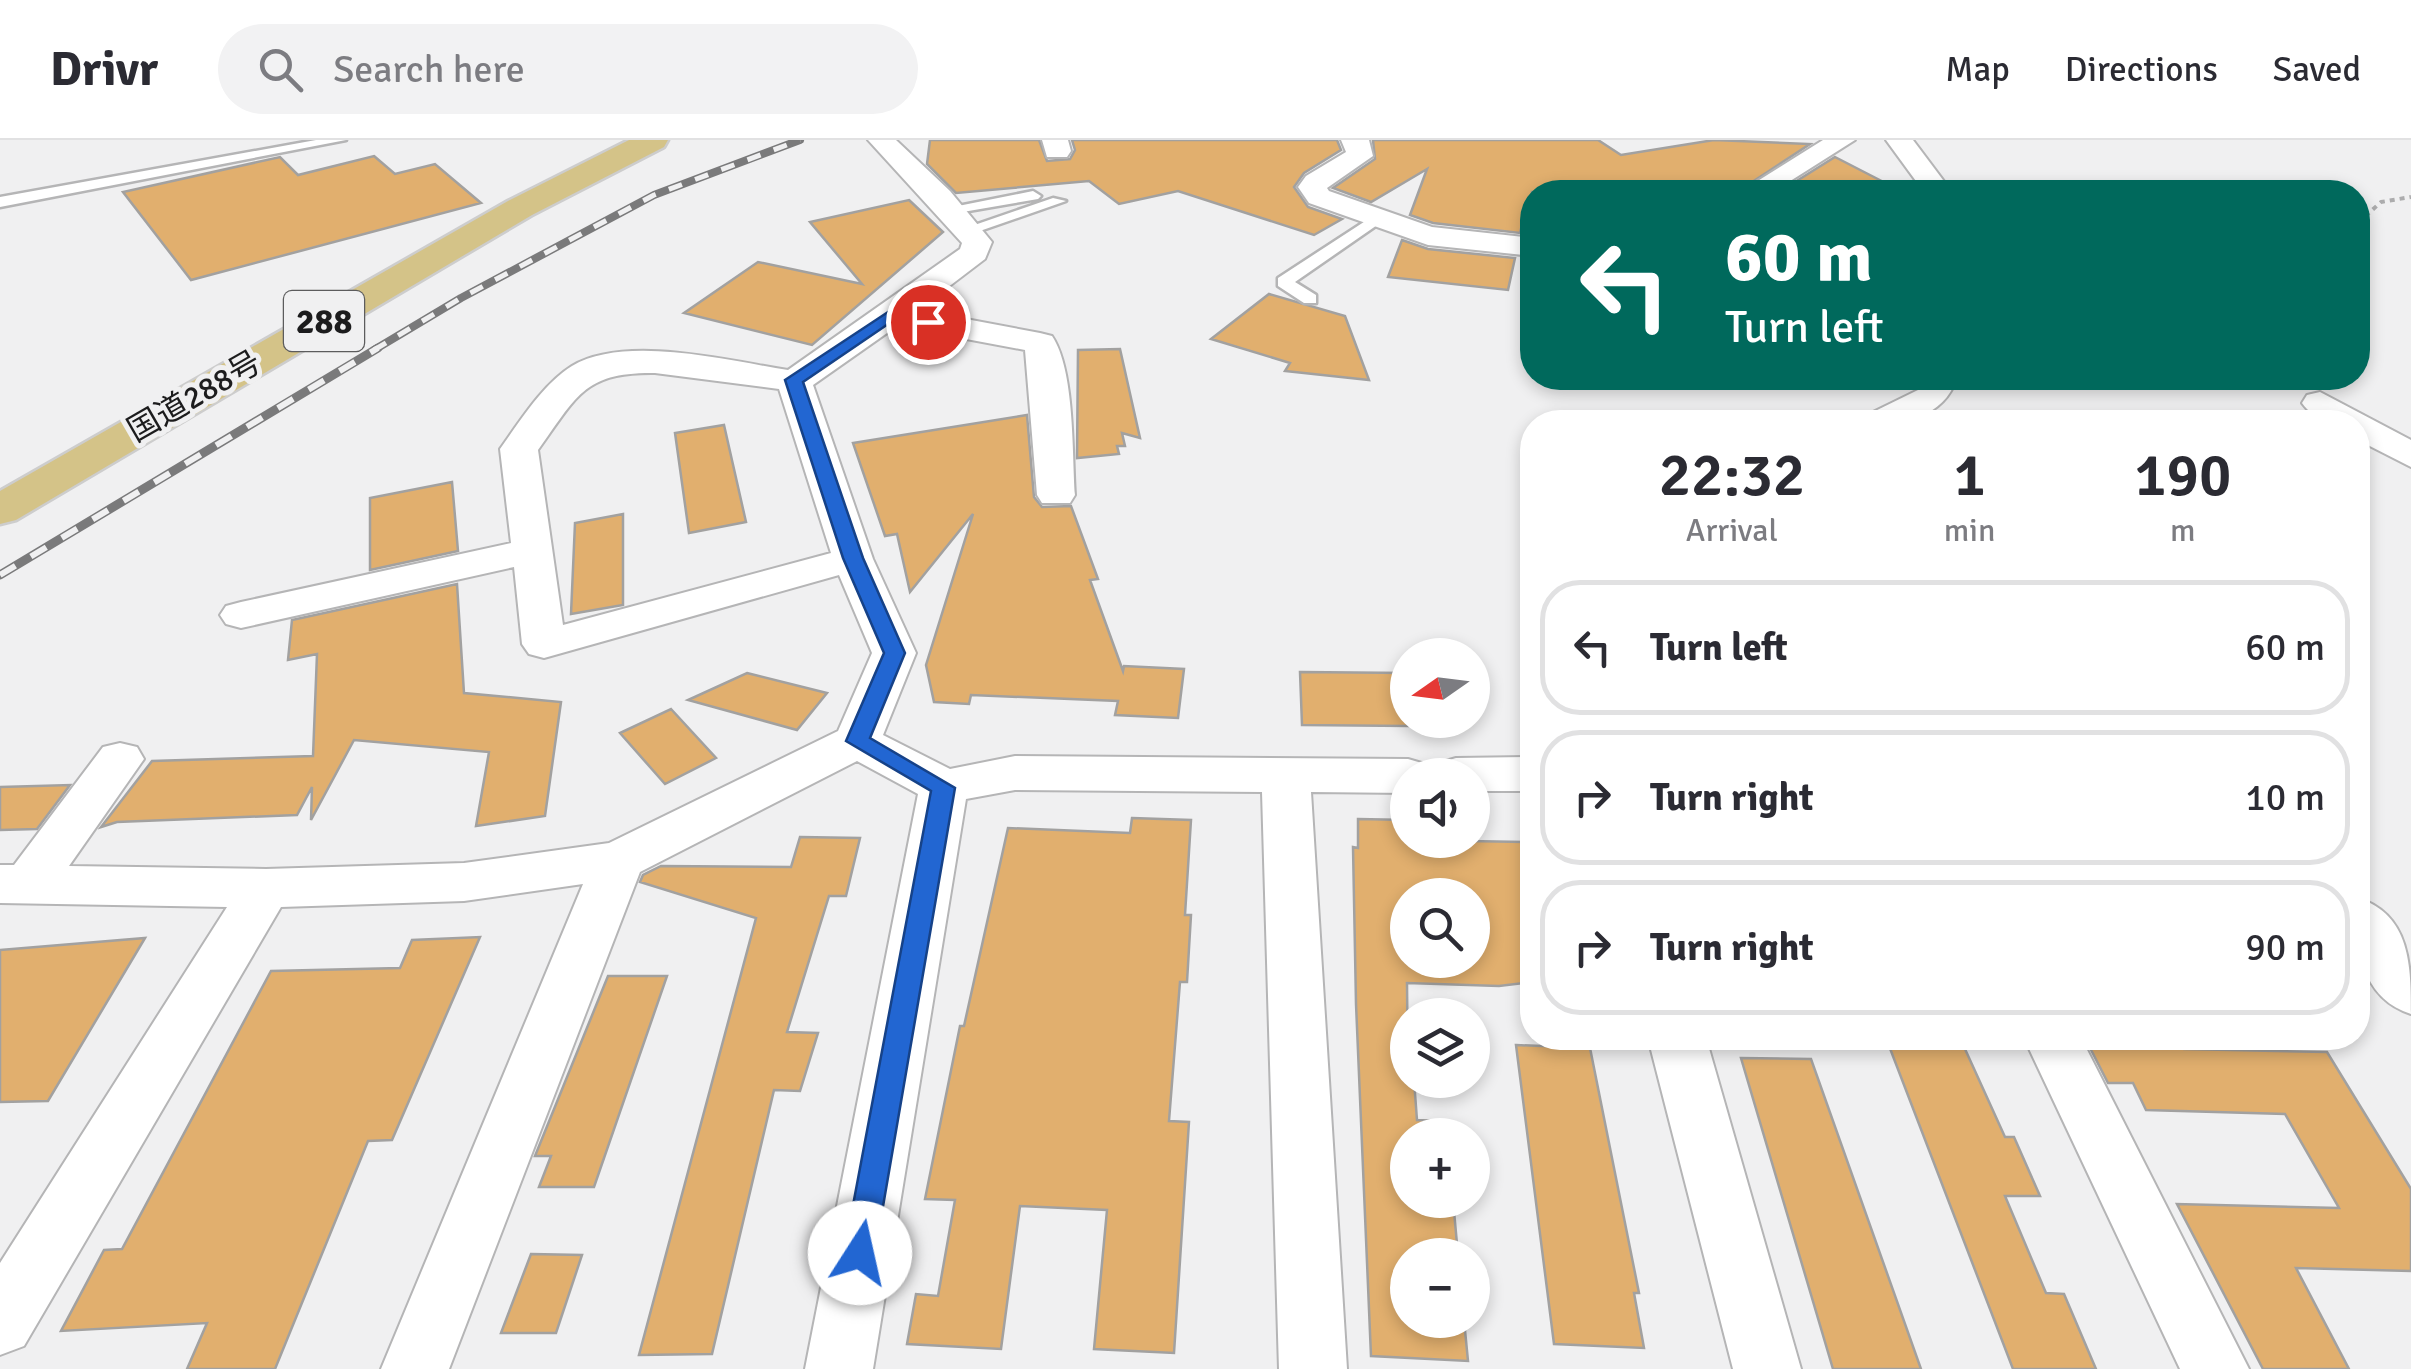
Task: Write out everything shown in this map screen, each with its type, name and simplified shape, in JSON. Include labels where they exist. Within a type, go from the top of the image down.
[{"type":"highway","name":"国道288号","points":[[9,498],[520,208],[653,140]]},
{"type":"street","points":[[853,558],[544,644],[519,448],[588,370],[630,360],[794,380],[974,253],[977,242],[959,220],[881,140]]},
{"type":"street","points":[[1354,140],[1360,146],[1359,156],[1312,187],[1319,197],[1375,221],[1458,242],[1520,246]]},
{"type":"street","points":[[1774,180],[1842,140]]},
{"type":"street","points":[[1898,140],[1929,180]]},
{"type":"street","points":[[891,315],[1040,343],[1047,365],[1056,495]]},
{"type":"street","points":[[14,884],[266,888],[464,882],[618,860],[857,741],[894,653],[853,558],[794,380]]},
{"type":"street","points":[[1906,410],[1933,396],[1935,390]]},
{"type":"street","points":[[2320,403],[2332,410]]},
{"type":"street","points":[[2370,432],[2411,456]]},
{"type":"street","points":[[241,616],[532,551]]},
{"type":"street","points":[[857,741],[944,788],[1014,773],[1390,776]]},
{"type":"street","points":[[14,884],[120,760]]},
{"type":"street","points":[[1490,775],[1520,774]]},
{"type":"street","points":[[1286,777],[1313,1369]]},
{"type":"street","points":[[839,1369],[944,788]]},
{"type":"street","points":[[414,1369],[618,860]]},
{"type":"street","points":[[0,1322],[266,888]]},
{"type":"street","points":[[2370,935],[2411,992]]},
{"type":"street","points":[[1680,1050],[1767,1369]]},
{"type":"street","points":[[2059,1050],[2215,1369]]},
{"type":"lane","points":[[0,202],[339,140]]},
{"type":"lane","points":[[959,220],[1038,196]]},
{"type":"lane","points":[[959,220],[1058,201]]},
{"type":"lane","points":[[1310,299],[1284,282],[1375,221]]},
{"type":"path","points":[[2370,209],[2395,196],[2411,197]]},
{"type":"building","points":[[930,140],[1039,140],[1047,161],[1070,159],[1075,150],[1072,140],[1337,140],[1341,150],[1304,173],[1294,187],[1308,207],[1342,219],[1314,235],[1178,191],[1119,204],[1089,181],[956,193],[927,164]]},
{"type":"building","points":[[1373,140],[1598,140],[1621,155],[1714,140],[1810,144],[1755,180],[1520,180],[1520,233],[1433,223],[1410,215],[1427,169],[1371,202],[1333,188],[1375,159]]},
{"type":"building","points":[[374,156],[395,174],[435,164],[481,203],[191,280],[123,192],[280,157],[298,175]]},
{"type":"building","points":[[1835,157],[1880,180],[1798,180]]},
{"type":"building","points":[[909,200],[943,232],[812,345],[684,313],[758,262],[862,284],[810,222]]},
{"type":"building","points":[[1402,240],[1428,249],[1515,258],[1508,290],[1388,277]]},
{"type":"building","points":[[1269,294],[1345,316],[1369,380],[1285,371],[1290,363],[1211,339]]},
{"type":"building","points":[[1120,349],[1140,438],[1122,433],[1125,446],[1117,446],[1119,454],[1077,458],[1078,350]]},
{"type":"building","points":[[1027,415],[1034,497],[1042,507],[1071,506],[1098,579],[1090,580],[1123,671],[1124,666],[1184,669],[1178,718],[1115,715],[1118,701],[971,695],[969,704],[934,702],[926,665],[973,514],[910,592],[897,534],[885,536],[853,443]]},
{"type":"building","points":[[724,425],[746,522],[689,533],[675,433]]},
{"type":"building","points":[[452,482],[458,551],[370,570],[370,498]]},
{"type":"building","points":[[623,514],[623,605],[571,614],[575,523]]},
{"type":"building","points":[[457,584],[464,693],[561,702],[545,816],[476,826],[489,752],[354,740],[311,820],[312,787],[297,815],[117,822],[101,827],[152,761],[313,756],[317,654],[288,660],[292,620]]},
{"type":"building","points":[[1300,672],[1390,673],[1390,726],[1302,725]]},
{"type":"building","points":[[747,673],[827,693],[797,730],[688,700]]},
{"type":"building","points":[[671,709],[716,758],[665,784],[620,733]]},
{"type":"building","points":[[70,785],[37,829],[0,830],[0,787]]},
{"type":"building","points":[[1132,818],[1191,820],[1185,915],[1191,915],[1187,982],[1180,982],[1169,1121],[1189,1122],[1174,1353],[1094,1349],[1107,1210],[1020,1206],[1001,1349],[907,1344],[916,1294],[938,1296],[955,1200],[925,1199],[960,1026],[964,1026],[1008,828],[1130,833]]},
{"type":"building","points":[[1358,819],[1390,820],[1390,858],[1490,858],[1490,841],[1520,842],[1520,983],[1407,983],[1407,998],[1390,998],[1390,1098],[1415,1098],[1417,1118],[1390,1118],[1390,1218],[1455,1218],[1456,1238],[1390,1238],[1390,1338],[1466,1338],[1468,1361],[1371,1356],[1353,847],[1358,848]]},
{"type":"building","points":[[800,837],[860,838],[846,896],[829,896],[787,1032],[818,1033],[800,1091],[774,1090],[712,1354],[639,1355],[756,918],[640,882],[643,875],[661,866],[791,867]]},
{"type":"building","points":[[480,937],[392,1140],[368,1141],[275,1369],[187,1369],[207,1323],[61,1331],[104,1250],[122,1249],[271,971],[400,968],[412,940]]},
{"type":"building","points":[[145,938],[48,1101],[0,1102],[0,950]]},
{"type":"building","points":[[608,976],[667,976],[594,1187],[539,1187],[551,1156],[535,1156]]},
{"type":"building","points":[[1516,1045],[1520,1045],[1520,1050],[1590,1050],[1639,1293],[1634,1293],[1644,1348],[1554,1344]]},
{"type":"building","points":[[1891,1050],[1965,1050],[2005,1137],[2014,1137],[2040,1196],[2005,1196],[2046,1293],[2064,1294],[2096,1369],[2013,1369]]},
{"type":"building","points":[[2091,1050],[2327,1052],[2411,1189],[2411,1271],[2296,1268],[2349,1369],[2263,1369],[2177,1204],[2339,1208],[2285,1114],[2146,1110],[2133,1083],[2108,1083]]},
{"type":"building","points":[[1741,1058],[1811,1059],[1921,1369],[1833,1369]]},
{"type":"building","points":[[531,1254],[582,1255],[556,1333],[501,1333]]},
{"type":"railway","points":[[374,350],[461,298],[654,195],[800,140]]},
{"type":"railway","points":[[0,575],[378,348]]},
{"type":"route","points":[[860,1253],[944,788],[857,741],[894,653],[853,558],[794,380],[831,359],[891,315],[928,322]]}]
